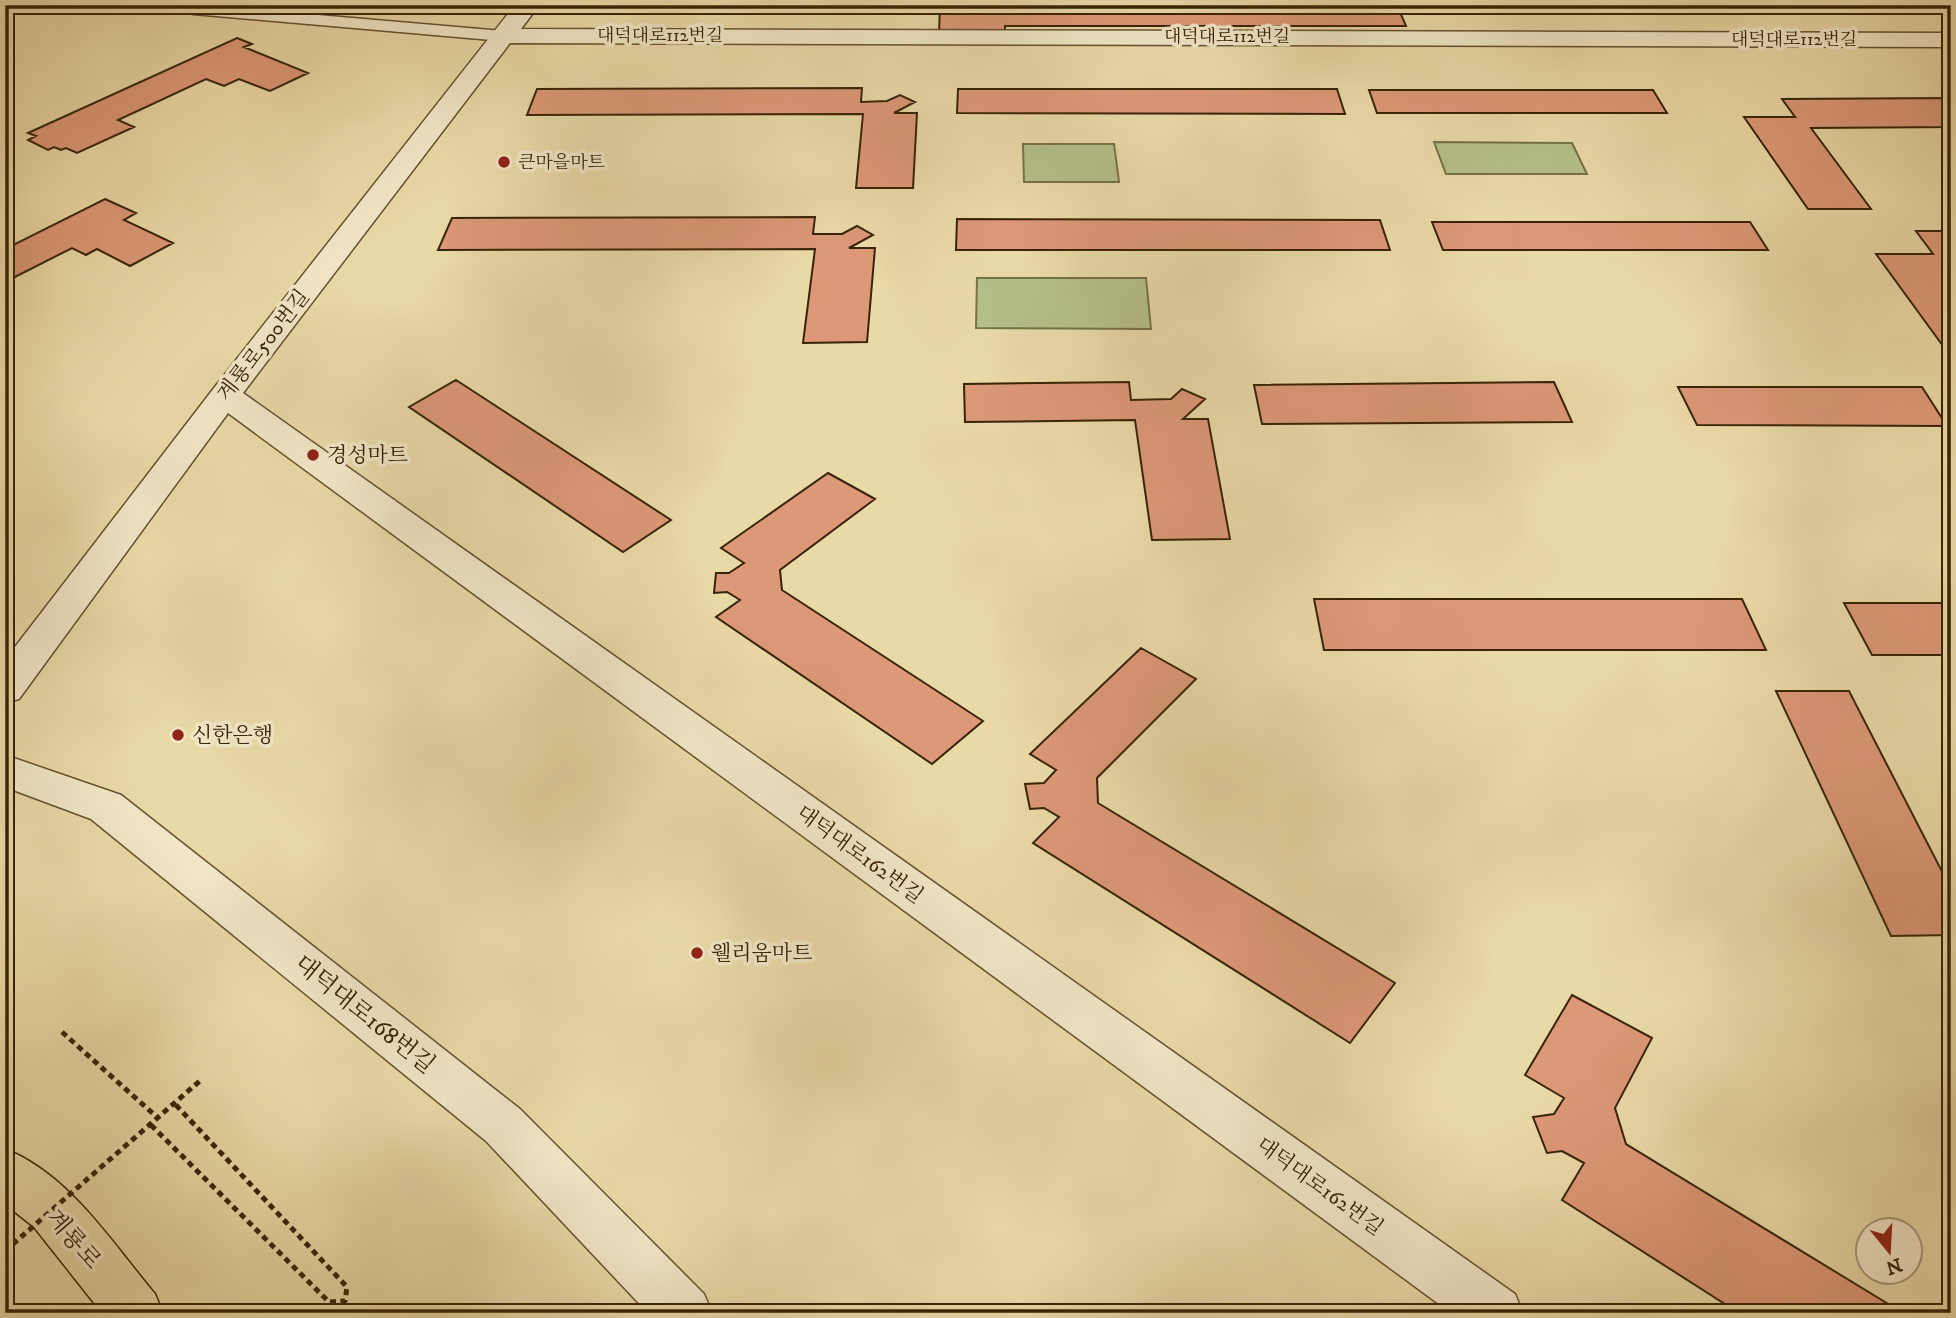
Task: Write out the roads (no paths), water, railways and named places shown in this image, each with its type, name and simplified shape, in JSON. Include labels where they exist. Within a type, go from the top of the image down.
[{"type":"main road","name":"계룡로","points":[[5,1173],[52,1210],[136,1313]]},
{"type":"street","name":"계룡로500번길","points":[[5,689],[225,395],[527,5]]},
{"type":"street","name":"대덕대로112번길","points":[[503,36],[747,25],[929,25],[1437,27],[1951,40]]},
{"type":"street","name":"대덕대로162번길","points":[[225,395],[1496,1313]]},
{"type":"street","name":"대덕대로168번길","points":[[5,771],[106,807],[503,1125],[685,1313]]},
{"type":"lane","points":[[193,9],[503,36]]},
{"type":"place","name":"큰마을마트","points":[[504,162]]},
{"type":"place","name":"경성마트","points":[[313,455]]},
{"type":"place","name":"신한은행","points":[[178,735]]},
{"type":"place","name":"웰리움마트","points":[[697,953]]}]
